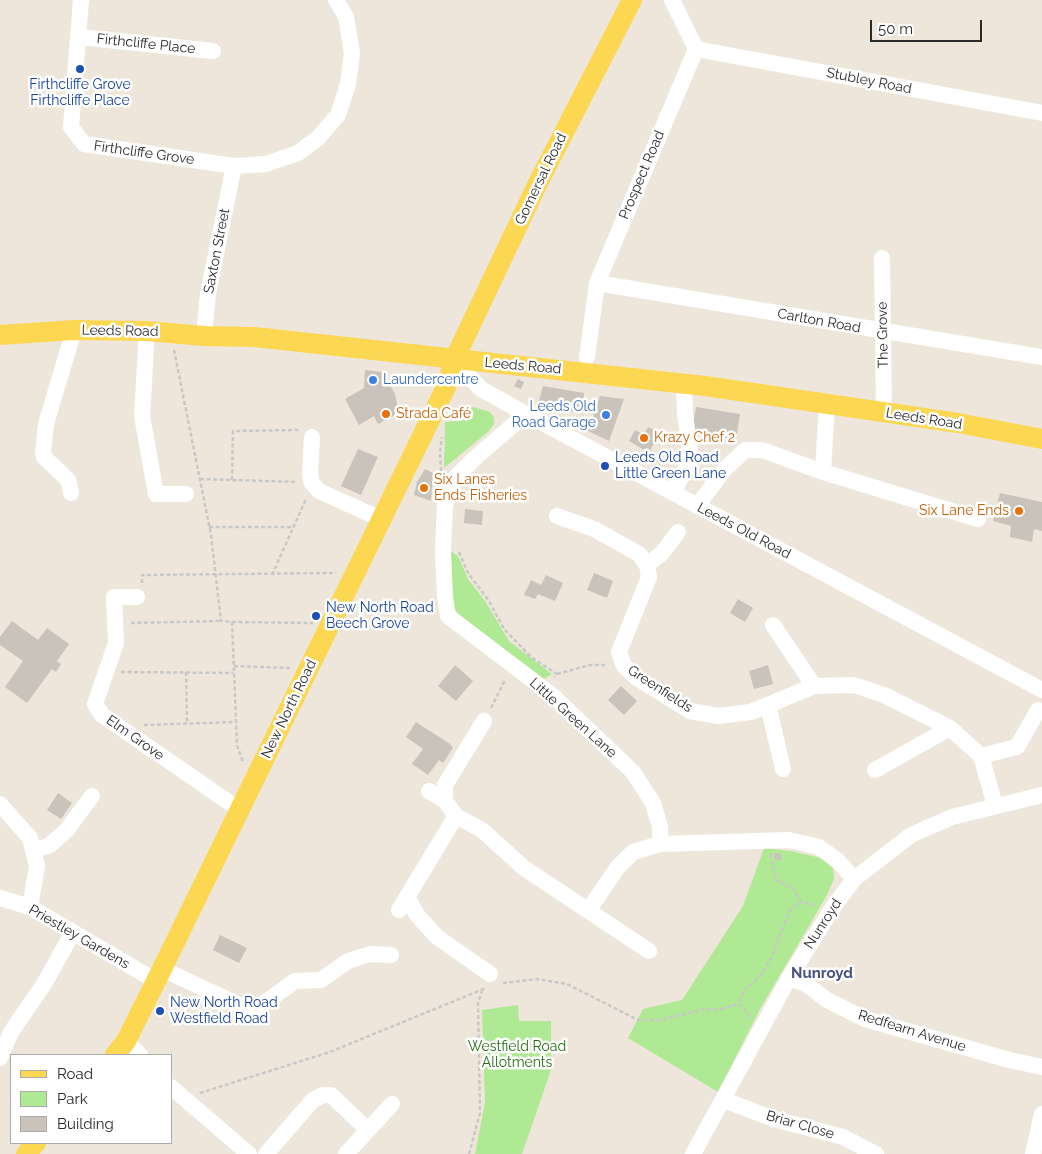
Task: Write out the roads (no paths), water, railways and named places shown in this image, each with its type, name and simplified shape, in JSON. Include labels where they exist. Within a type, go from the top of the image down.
[{"type":"main road","name":"Gomersal Road","points":[[454,360],[538,183],[632,0]]},
{"type":"main road","name":"Leeds Road","points":[[0,335],[74,330],[148,331],[204,336],[254,337],[684,384],[958,423],[1042,440]]},
{"type":"main road","name":"New North Road","points":[[127,1051],[159,975],[446,387],[454,360]]},
{"type":"main road","points":[[26,1154],[35,1144]]},
{"type":"street","name":"Firthcliffe Grove","points":[[81,0],[71,127],[84,144],[234,166],[266,164],[298,152],[318,138],[338,115],[348,84],[352,53],[346,17],[336,0]]},
{"type":"street","points":[[672,0],[696,49]]},
{"type":"street","name":"Firthcliffe Place","points":[[79,37],[213,51]]},
{"type":"street","name":"Stubley Road","points":[[696,49],[1042,113]]},
{"type":"street","name":"Prospect Road","points":[[587,357],[597,283],[696,49]]},
{"type":"street","name":"Saxton Street","points":[[204,336],[208,293],[234,166]]},
{"type":"street","name":"The Grove","points":[[882,258],[884,412]]},
{"type":"street","name":"Carlton Road","points":[[597,283],[1042,357]]},
{"type":"street","points":[[71,493],[68,480],[44,457],[43,453],[46,424],[74,330]]},
{"type":"street","points":[[148,331],[142,416],[156,494],[186,494]]},
{"type":"street","name":"Leeds Old Road","points":[[454,360],[481,389],[1042,690]]},
{"type":"street","points":[[673,493],[691,458],[685,414],[684,384]]},
{"type":"street","points":[[823,472],[827,404]]},
{"type":"street","name":"Little Green Lane","points":[[526,414],[474,458],[455,478],[445,505],[444,597],[448,616],[541,686],[633,772],[653,804],[660,827],[660,844]]},
{"type":"street","points":[[312,437],[310,475],[312,483],[319,491],[381,519]]},
{"type":"street","points":[[698,506],[724,470],[745,450],[762,450],[823,472],[978,519]]},
{"type":"street","points":[[557,516],[594,529],[638,554],[647,565],[662,553],[678,532]]},
{"type":"street","name":"Greenfields","points":[[647,565],[649,577],[620,652],[624,666],[637,678],[690,711],[718,716],[751,712],[814,686],[854,685],[884,695],[950,728],[981,756]]},
{"type":"street","name":"Elm Grove","points":[[137,597],[114,597],[116,643],[95,704],[102,716],[240,810]]},
{"type":"street","points":[[773,625],[814,686]]},
{"type":"street","points":[[768,706],[783,769]]},
{"type":"street","points":[[995,805],[981,756],[1017,747],[1038,710]]},
{"type":"street","points":[[445,801],[444,785],[484,721]]},
{"type":"street","points":[[875,770],[950,728]]},
{"type":"street","points":[[429,791],[445,801],[456,816],[482,830],[524,868],[649,951]]},
{"type":"street","name":"Nunroyd","points":[[692,1154],[724,1100],[789,978],[832,909],[854,879],[911,835],[952,817],[1042,795]]},
{"type":"street","points":[[33,851],[50,845],[66,831],[92,796]]},
{"type":"street","points":[[0,804],[30,838],[37,866],[30,908]]},
{"type":"street","points":[[456,816],[403,903],[437,936],[492,981]]},
{"type":"street","points":[[588,911],[617,868],[633,852],[660,844],[789,840],[818,847],[838,861],[854,879]]},
{"type":"street","name":"Priestley Gardens","points":[[0,898],[30,908],[159,975],[250,1010],[256,1009],[295,981],[321,980],[348,961],[370,954],[391,956]]},
{"type":"street","points":[[0,1058],[5,1029],[44,984],[73,932]]},
{"type":"street","name":"Redfearn Avenue","points":[[789,978],[806,984],[827,1000],[866,1019],[1010,1060],[1042,1067]]},
{"type":"street","points":[[177,1092],[249,1154]]},
{"type":"street","points":[[266,1154],[313,1100],[323,1095],[331,1095],[368,1130]]},
{"type":"street","name":"Briar Close","points":[[724,1100],[774,1119],[843,1137],[876,1154]]},
{"type":"street","points":[[346,1154],[392,1104]]},
{"type":"street","points":[[1033,1154],[1042,1114]]},
{"type":"place","name":"Firthcliffe Grove Firthcliffe Place","points":[[80,69]]},
{"type":"place","name":"Laundercentre","points":[[373,380]]},
{"type":"place","name":"Strada Café","points":[[386,414]]},
{"type":"place","name":"Leeds Old Road Garage","points":[[606,415]]},
{"type":"place","name":"Krazy Chef 2","points":[[644,438]]},
{"type":"place","name":"Leeds Old Road Little Green Lane","points":[[605,466]]},
{"type":"place","name":"Six Lanes Ends Fisheries","points":[[424,488]]},
{"type":"place","name":"Six Lane Ends","points":[[1019,511]]},
{"type":"place","name":"New North Road Beech Grove","points":[[316,616]]},
{"type":"place","name":"New North Road Westfield Road","points":[[160,1011]]},
{"type":"district","name":"Nunroyd","points":[[822,973]]},
{"type":"park label","name":"Westfield Road Allotments","points":[[517,1056]]}]
